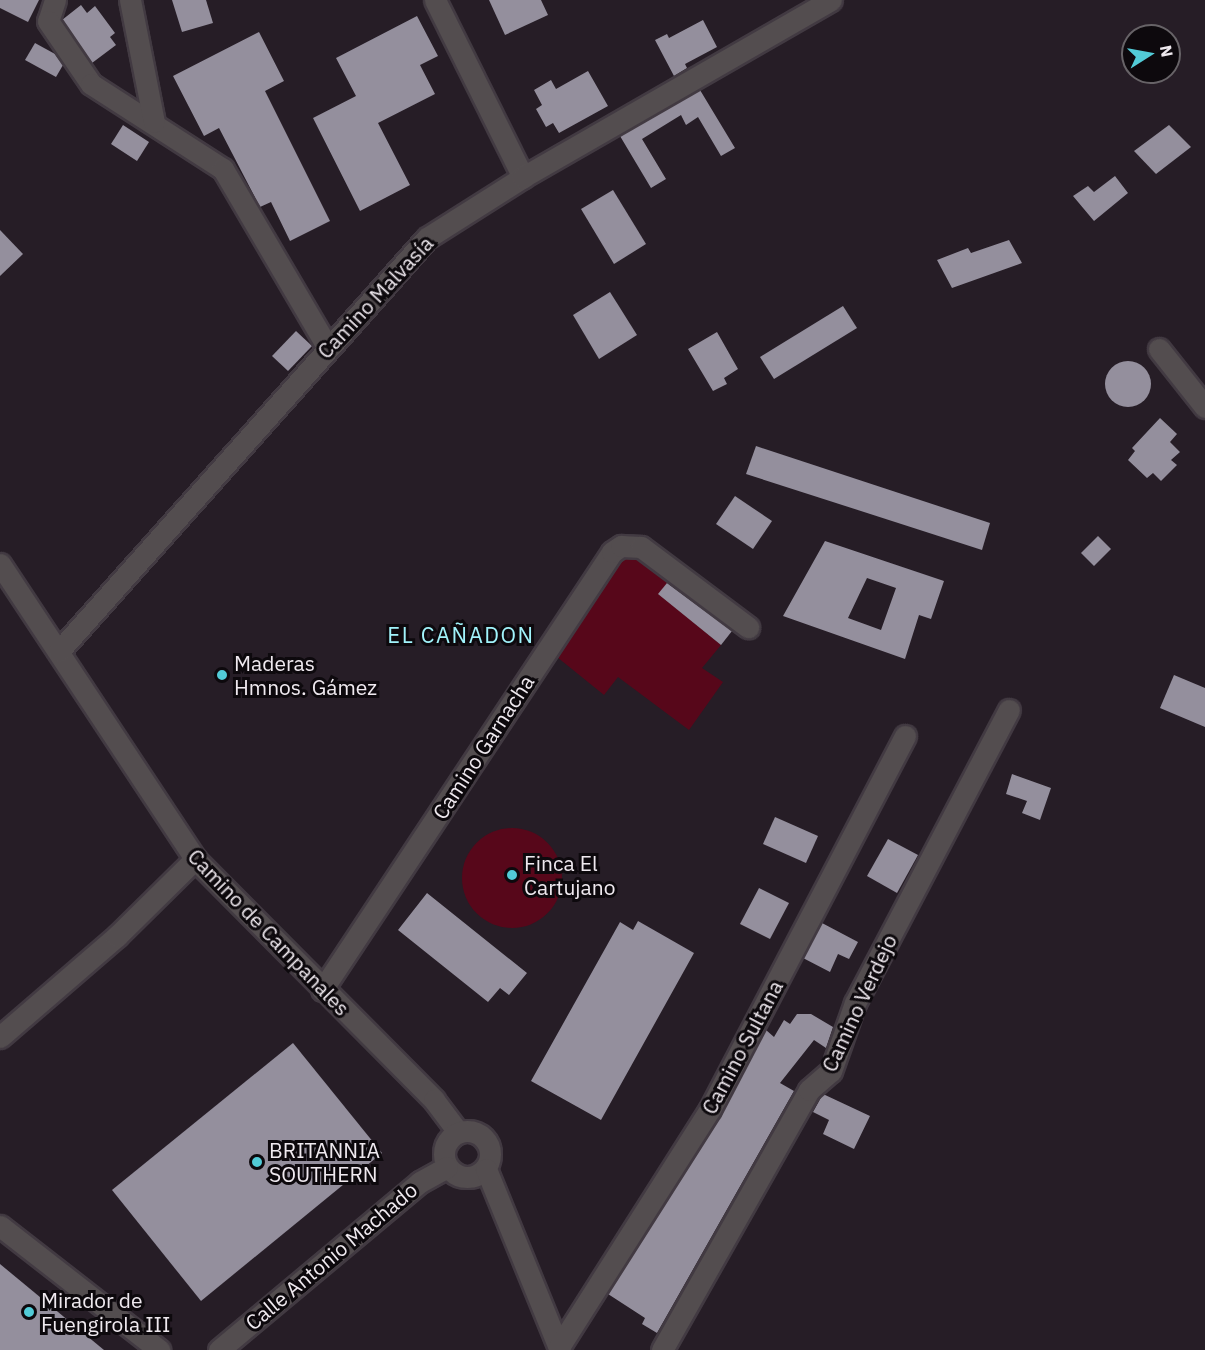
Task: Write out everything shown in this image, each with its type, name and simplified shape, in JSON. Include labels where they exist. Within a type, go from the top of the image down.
[{"type":"street","points":[[56,0],[48,21],[91,84],[154,122],[223,169],[327,346]]},
{"type":"street","points":[[130,0],[154,122]]},
{"type":"street","points":[[435,0],[523,177]]},
{"type":"street","name":"Camino Malvasía","points":[[59,651],[327,346],[427,238],[803,7],[831,0]]},
{"type":"street","points":[[1159,349],[1205,406]]},
{"type":"street","name":"Camino Garnacha","points":[[322,990],[612,552],[621,546],[641,547],[748,627]]},
{"type":"street","name":"Camino de Campanales","points":[[0,564],[195,859],[322,990],[434,1100],[458,1132]]},
{"type":"street","name":"Camino Verdejo","points":[[662,1350],[809,1090],[831,1071],[855,1003],[1009,710]]},
{"type":"street","name":"Camino Sultana","points":[[559,1349],[710,1109],[905,736]]},
{"type":"street","points":[[0,1037],[117,936],[195,859]]},
{"type":"street","points":[[486,1169],[468,1178],[447,1167],[444,1151],[458,1132],[473,1131],[486,1140],[491,1154],[486,1169],[559,1349]]},
{"type":"street","name":"Calle Antonio Machado","points":[[219,1350],[420,1182],[447,1167]]},
{"type":"street","points":[[0,1226],[159,1350]]},
{"type":"shaded area","points":[[637,556],[670,579],[659,594],[721,645],[702,668],[723,682],[689,730],[618,677],[604,695],[557,657],[621,560]]},
{"type":"shaded area","name":"Finca El Cartujano","points":[[512,828],[531,832],[547,843],[558,859],[562,878],[558,897],[547,913],[531,924],[512,928],[493,924],[477,913],[466,897],[462,878],[466,859],[477,843],[493,832]]},
{"type":"building","points":[[0,0],[39,0],[28,22],[0,8]]},
{"type":"building","points":[[172,0],[206,0],[213,23],[182,32]]},
{"type":"building","points":[[489,0],[541,0],[548,15],[505,35]]},
{"type":"building","points":[[81,5],[87,13],[95,6],[115,33],[110,37],[116,45],[92,63],[62,20]]},
{"type":"building","points":[[417,16],[438,56],[420,65],[435,94],[378,123],[410,185],[360,211],[313,118],[356,96],[336,58]]},
{"type":"building","points":[[703,20],[717,47],[685,64],[687,68],[674,76],[655,40],[667,34],[669,38]]},
{"type":"building","points":[[259,32],[284,81],[265,91],[330,221],[290,241],[271,202],[260,207],[219,128],[204,136],[173,76]]},
{"type":"building","points":[[35,43],[55,54],[63,65],[56,77],[25,60]]},
{"type":"building","points":[[588,71],[608,106],[559,133],[553,123],[546,127],[536,109],[542,105],[534,90],[551,80],[556,89]]},
{"type":"building","points":[[700,90],[735,148],[721,156],[698,117],[686,125],[681,115],[642,139],[666,179],[651,188],[620,136]]},
{"type":"building","points":[[123,125],[149,142],[137,161],[111,144]]},
{"type":"building","points":[[1169,125],[1191,147],[1156,174],[1134,151]]},
{"type":"building","points":[[1115,176],[1128,193],[1094,221],[1073,196],[1088,186],[1094,192]]},
{"type":"building","points":[[613,190],[646,244],[614,264],[581,209]]},
{"type":"building","points":[[0,230],[23,254],[0,276]]},
{"type":"building","points":[[1009,240],[1022,263],[952,288],[937,260],[968,248],[971,253]]},
{"type":"building","points":[[610,292],[637,335],[599,359],[573,315]]},
{"type":"building","points":[[843,306],[857,328],[774,379],[760,357]]},
{"type":"building","points":[[296,331],[312,346],[288,371],[272,356]]},
{"type":"building","points":[[717,332],[738,369],[724,378],[727,384],[713,391],[688,349]]},
{"type":"building","points":[[1128,361],[1144,368],[1151,384],[1144,400],[1128,407],[1112,400],[1105,384],[1112,368]]},
{"type":"building","points":[[1160,418],[1177,434],[1170,442],[1180,452],[1171,460],[1177,465],[1161,481],[1153,473],[1147,478],[1128,460],[1135,451],[1132,448]]},
{"type":"building","points":[[756,446],[990,523],[982,550],[746,474]]},
{"type":"building","points":[[735,496],[772,521],[753,549],[716,524]]},
{"type":"building","points":[[1098,536],[1111,549],[1094,566],[1081,553]]},
{"type":"building","points":[[825,541],[944,581],[931,619],[919,615],[905,659],[783,616]],"holes":[[[867,578],[896,588],[881,630],[848,618]]]},
{"type":"building","points":[[667,583],[732,631],[721,645],[658,594]]},
{"type":"building","points":[[1174,675],[1205,688],[1205,727],[1160,708]]},
{"type":"building","points":[[1012,774],[1051,788],[1040,820],[1022,813],[1027,801],[1006,794]]},
{"type":"building","points":[[775,817],[818,836],[806,863],[763,844]]},
{"type":"building","points":[[888,839],[918,855],[897,893],[867,876]]},
{"type":"building","points":[[759,888],[789,903],[770,939],[740,924]]},
{"type":"building","points":[[427,893],[527,973],[509,995],[500,988],[488,1002],[398,930]]},
{"type":"building","points":[[638,921],[694,953],[601,1120],[531,1081],[620,922],[633,930]]},
{"type":"building","points":[[822,923],[858,942],[849,959],[838,954],[830,972],[803,958]]},
{"type":"building","points":[[797,1014],[811,1014],[833,1027],[826,1048],[814,1040],[780,1083],[794,1091],[657,1333],[642,1324],[645,1318],[608,1294],[721,1116],[766,1030],[774,1037],[784,1020],[790,1024]]},
{"type":"building","points":[[293,1043],[382,1153],[201,1301],[112,1190]]},
{"type":"building","points":[[823,1094],[870,1116],[854,1149],[823,1134],[829,1120],[813,1112]]},
{"type":"building","name":"Mirador de Fuengirola III","points":[[0,1264],[104,1350],[0,1350]]},
{"type":"place","name":"Maderas Hmnos. Gámez","points":[[222,675]]},
{"type":"place","name":"Finca El Cartujano","points":[[512,875]]},
{"type":"place","name":"BRITANNIA SOUTHERN","points":[[257,1162]]},
{"type":"place","name":"Mirador de Fuengirola III","points":[[29,1312]]},
{"type":"district","name":"EL CAÑADON","points":[[461,635]]}]
